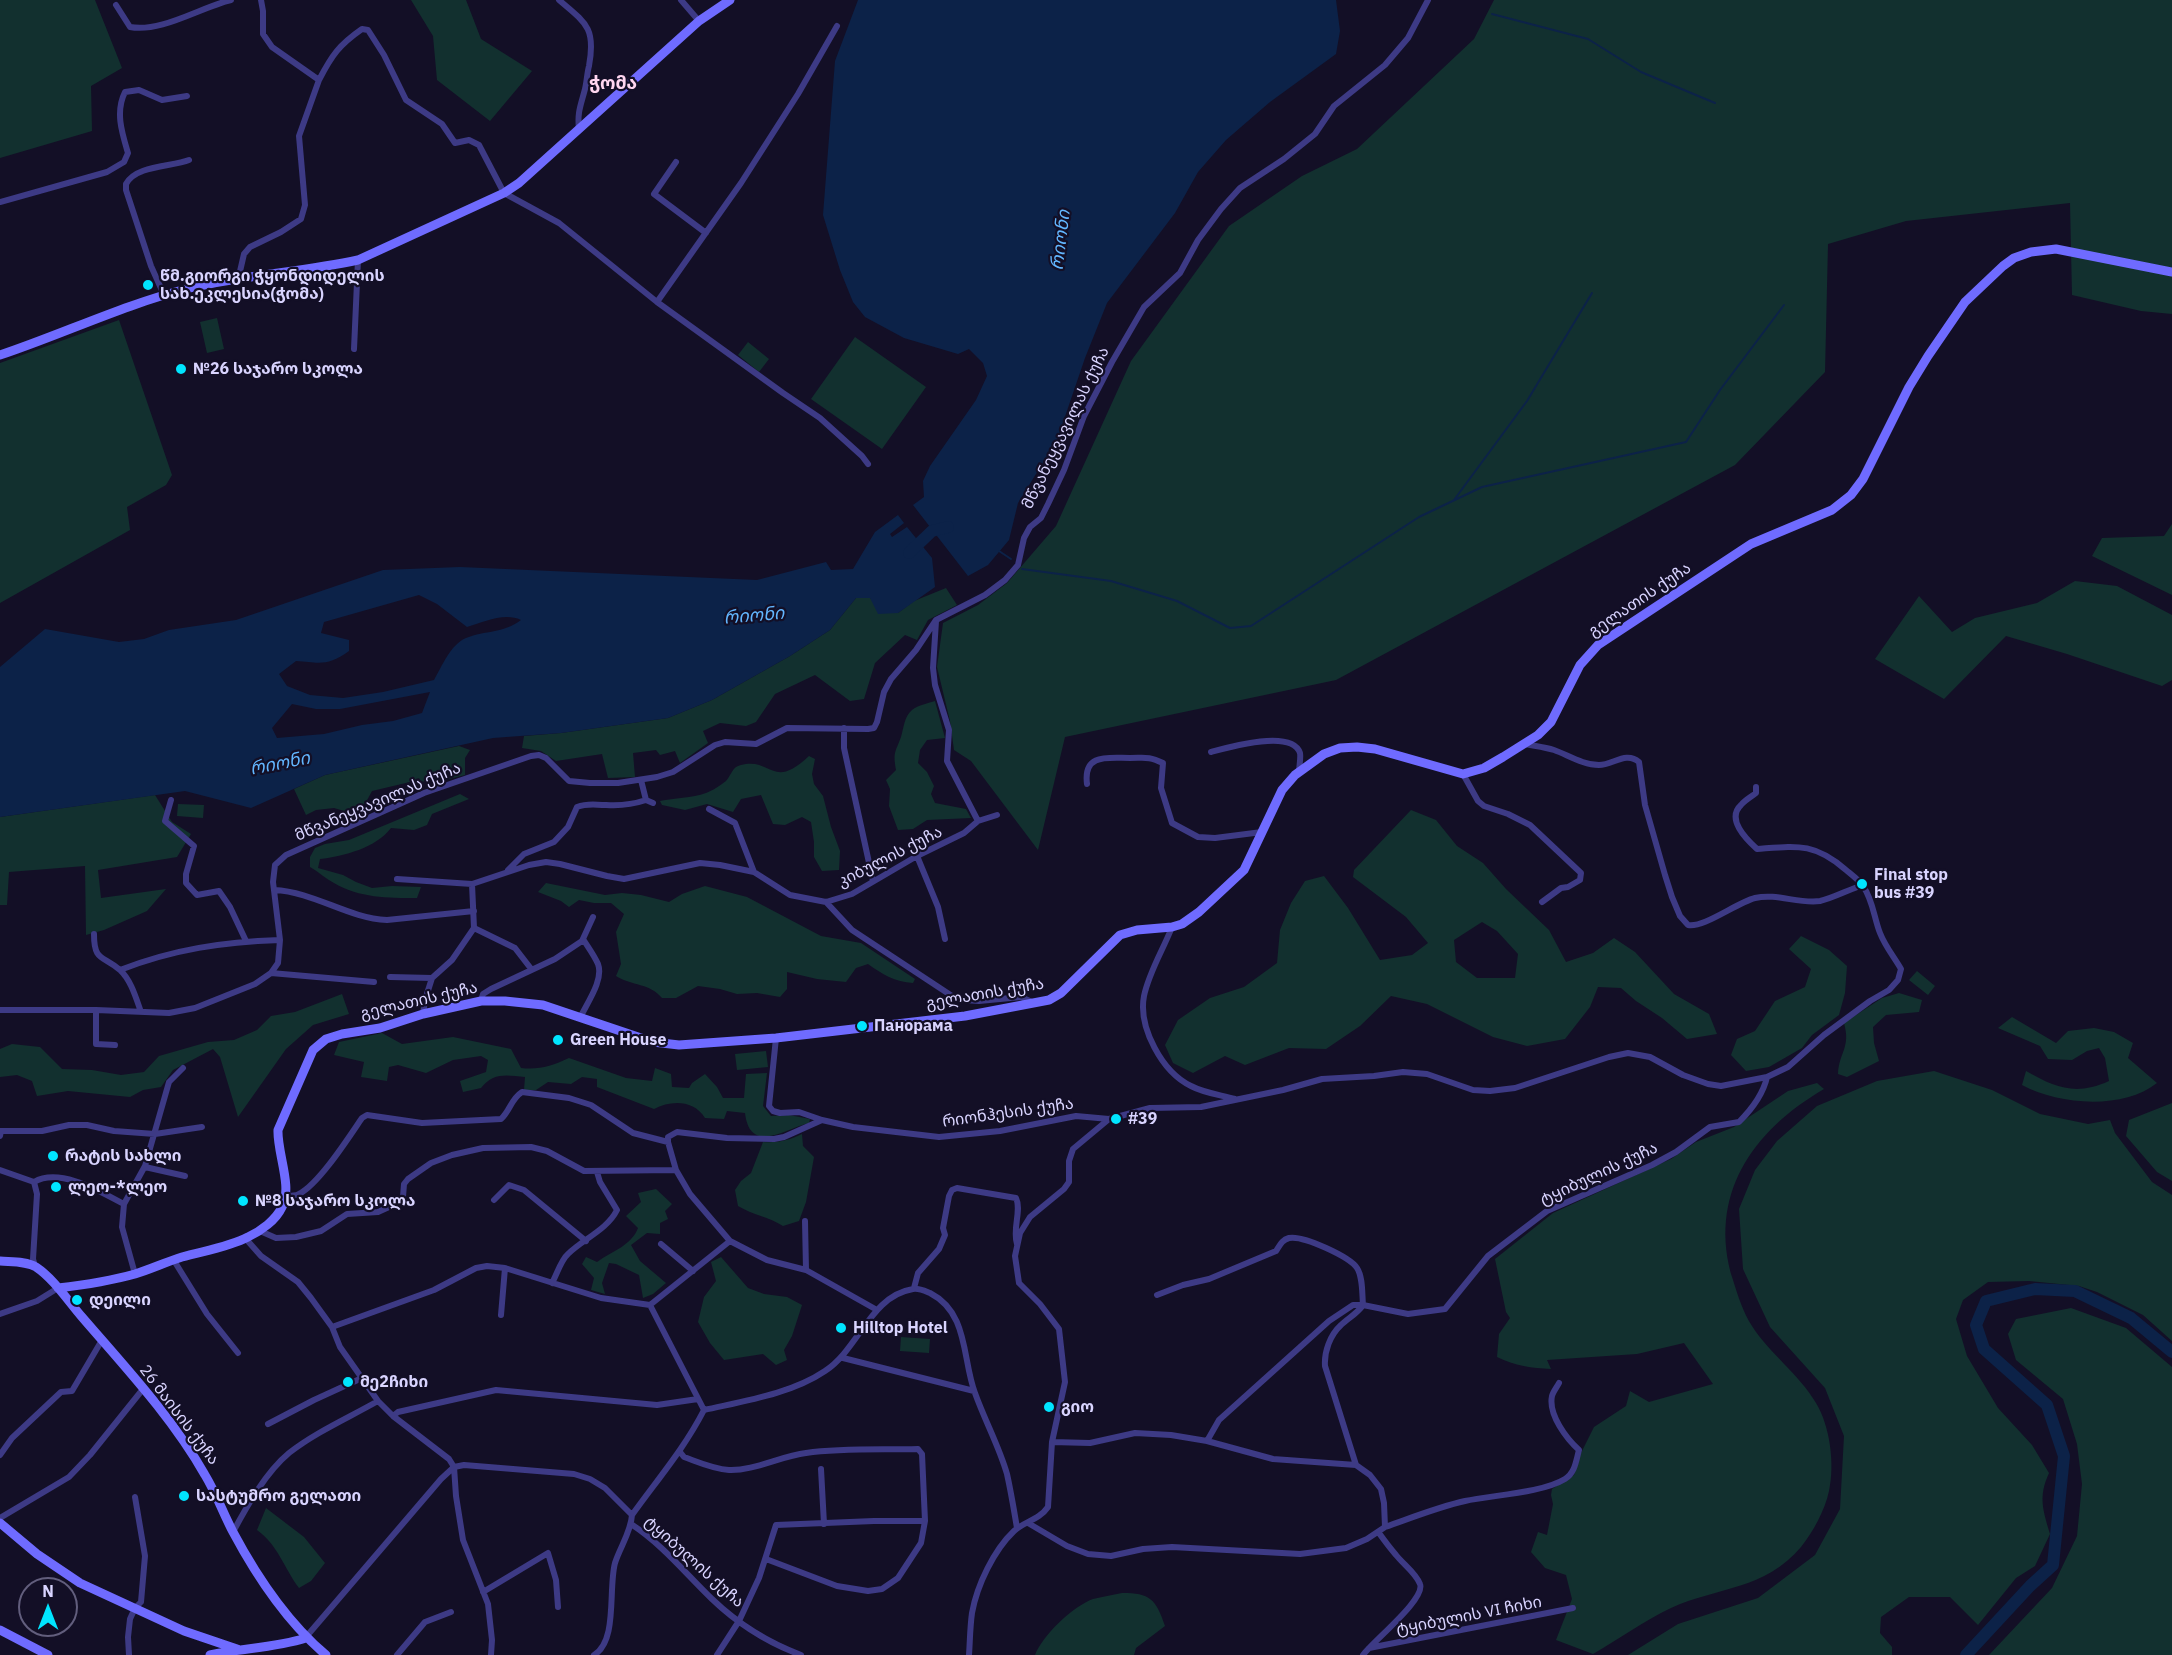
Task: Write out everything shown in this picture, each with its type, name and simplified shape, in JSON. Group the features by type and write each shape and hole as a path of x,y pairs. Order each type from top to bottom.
{"main road":[{"path":"0,355 164,295 192,287 358,260 504,193 519,183 699,21 730,0"},
{"name":"გელათის ქუჩა","path":"285,1196 285,1181 277,1144 278,1130 313,1050 326,1039 342,1034 380,1028 423,1014 481,1001 505,1000 543,1005 653,1042 679,1045 776,1038 965,1016 1049,1000 1061,993 1120,935 1137,930 1172,927 1182,924 1199,912 1244,870 1258,845 1282,790 1299,772 1324,754 1340,748 1357,747 1375,749 1464,774 1484,768 1525,744 1545,729 1551,722 1580,665 1598,645 1751,544 1832,510 1851,495 1863,479 1909,387 1965,302 1986,280 2014,258 2031,252 2056,249 2172,272"},
{"path":"0,1261 35,1266 58,1288 135,1274 173,1260 246,1239 260,1231 283,1206 285,1196"},
{"name":"26 მაისის ქუჩა","path":"58,1288 143,1389 201,1468 233,1532 263,1583 306,1638 326,1655"},
{"path":"0,1521 37,1554 80,1583 184,1631 237,1649"},
{"path":"0,1630 48,1655"},
{"path":"210,1655 237,1649 287,1644 306,1638"}],"street":[{"path":"116,5 130,27 139,28 182,19 212,5 231,0"},
{"path":"261,0 263,34 272,47 320,80"},
{"path":"559,0 580,18 591,34 592,46 586,86 577,115 579,129"},
{"path":"681,0 699,21"},
{"name":"მწვანეყვავილას ქუჩა","path":"274,890 275,865 286,855 424,794 531,756 539,755 546,758 569,781 591,783 641,780 673,772 715,745 724,742 756,744 787,728 874,728 884,692 891,679 916,650 936,620 985,595 1014,572 1018,565 1024,538 1030,527 1041,518 1064,470 1084,416 1144,307 1180,273 1198,240 1240,188 1284,159 1315,134 1334,106 1385,65 1408,38 1428,0"},
{"path":"657,302 741,183 798,94 837,26"},
{"path":"238,280 244,254 250,247 301,219 305,204 299,136 320,80 333,54 362,29 368,30 406,100 442,124 456,143 469,140 480,145 504,193 559,223 657,302 820,418 868,464"},
{"path":"0,202 107,172 124,162 128,153 121,128 120,103 125,92 139,90 162,100 187,96"},
{"path":"164,295 151,266 126,184 134,175 160,166 189,160"},
{"path":"676,162 654,194 706,233"},
{"path":"354,349 358,260"},
{"path":"936,620 934,685 949,730 947,761 978,821"},
{"path":"844,728 844,748 873,881"},
{"path":"1211,752 1245,744 1287,741 1295,746 1300,754 1299,772"},
{"path":"1525,744 1550,749 1588,764 1601,765 1628,757 1639,762 1645,805 1665,875 1680,916 1688,926 1702,923 1729,908 1756,898 1822,900 1863,885"},
{"path":"1087,784 1086,773 1089,766 1098,760 1112,756 1132,758 1147,756 1162,763 1161,788 1172,823 1198,837 1215,838 1262,832"},
{"path":"1464,774 1478,801 1484,806 1530,825 1581,873 1580,880 1561,888 1542,902"},
{"path":"505,873 524,854 554,842 568,827 577,807 587,803 605,806 649,802 641,780"},
{"path":"969,1655 972,1612 997,1549 1017,1528 1042,1515 1047,1507 1052,1442 1065,1382 1059,1329 1040,1304 1019,1283 1015,1267 1020,1233 1030,1217 1064,1189 1069,1182 1069,1161 1073,1149 1109,1119 1150,1108 1201,1107 1322,1079 1403,1072 1426,1074 1473,1090 1490,1091 1515,1088 1609,1057 1628,1053 1650,1057 1683,1075 1721,1086 1767,1077 1788,1067 1824,1035 1889,990 1898,980 1901,969 1881,936 1863,885 1822,853 1788,845 1757,849 1741,834 1736,816 1739,806 1756,793 1756,787"},
{"path":"171,800 165,821 194,846 186,874 186,883 197,895 219,891 230,907 246,941"},
{"path":"709,809 735,823 754,872"},
{"name":"კიბულის ქუჩა","path":"472,884 529,865 546,862 624,879 700,863 754,872 790,895 826,902 852,894 917,856 964,833 978,821 997,815"},
{"path":"917,856 938,907 945,939"},
{"path":"397,879 472,884 474,928 452,960 432,978 424,1000 423,1014"},
{"path":"0,1011 96,1010 169,1013 195,1008 255,984 271,974 278,963 280,939 274,890 313,898 374,919 474,911"},
{"path":"826,902 852,930 952,996 979,1001 1021,997 1035,1003"},
{"path":"481,1001 483,994 491,988 555,959 584,939 593,917"},
{"path":"1172,927 1150,977 1144,998 1144,1018 1154,1044 1167,1066 1190,1086 1238,1100"},
{"path":"474,928 515,948 532,970"},
{"path":"94,934 94,949 101,958 120,970 132,988 141,1012"},
{"path":"120,970 190,948 280,939"},
{"path":"580,1018 596,986 599,970 584,939"},
{"path":"271,974 374,982"},
{"path":"390,977 432,978"},
{"path":"96,1010 96,1044 115,1045"},
{"name":"რიონჰესის ქუჩა","path":"776,1038 769,1106 773,1111 780,1113 799,1112 853,1127 939,1137 1000,1131 1076,1116 1109,1119"},
{"path":"135,1274 122,1227 124,1204 145,1167 169,1082 183,1068"},
{"name":"ტყიბულის ქუჩა","path":"1363,1305 1408,1314 1445,1309 1488,1257 1547,1211 1652,1165 1676,1152 1710,1126 1739,1122 1756,1103 1765,1088 1767,1077"},
{"path":"285,1196 299,1195 316,1179 367,1114 422,1123 501,1119 505,1116 512,1100 522,1092 557,1096 591,1105 633,1133 668,1142"},
{"path":"822,1120 784,1137 774,1139 727,1138 677,1132 668,1137 668,1142 676,1170 690,1194 730,1241 767,1260 806,1270 877,1310"},
{"path":"0,1136 1,1131 42,1131 69,1125 87,1125 114,1131 155,1134 202,1127"},
{"path":"260,1231 276,1238 296,1237 321,1231 347,1214 378,1212 400,1202 403,1197 404,1184 430,1163 483,1148 531,1147 547,1151 584,1171 676,1170"},
{"path":"145,1167 185,1176"},
{"path":"0,1170 34,1182 40,1179 70,1179 96,1189 124,1204"},
{"path":"552,1283 566,1255 613,1217 616,1210 597,1172"},
{"path":"34,1182 38,1194 33,1259 35,1266"},
{"path":"494,1200 509,1185 524,1190 586,1241"},
{"path":"914,1288 918,1274 939,1249 945,1235 943,1228 952,1190 957,1188 1016,1198 1019,1204 1014,1236 1017,1245"},
{"path":"805,1221 806,1270"},
{"path":"1157,1295 1183,1285 1209,1279 1276,1251 1282,1242 1290,1238 1298,1238 1318,1245 1353,1263 1359,1271 1363,1305 1359,1311 1338,1327 1324,1354 1324,1366 1356,1465"},
{"path":"246,1239 261,1256 298,1282 332,1326 340,1347 378,1401 393,1416 449,1459 454,1467 463,1540 488,1604 492,1640 491,1655"},
{"path":"332,1326 434,1290 476,1268 487,1266 505,1268 601,1298 650,1305 730,1241"},
{"path":"661,1244 693,1270"},
{"path":"173,1260 207,1314 238,1353"},
{"path":"501,1314 505,1268"},
{"path":"0,1314 37,1302 58,1288"},
{"path":"594,1655 602,1651 608,1639 614,1566 631,1524 632,1515 665,1468 680,1452 704,1410 771,1394 825,1372 843,1358 884,1303 914,1288 925,1290 941,1298 955,1316 962,1332 974,1391 1007,1475 1017,1528"},
{"path":"650,1305 704,1410"},
{"path":"1207,1441 1219,1420 1329,1321 1353,1305 1363,1305"},
{"path":"0,1455 12,1438 61,1392 72,1391 102,1340"},
{"path":"843,1358 974,1391"},
{"path":"268,1424 362,1378"},
{"path":"1029,1523 1066,1546 1088,1554 1111,1556 1143,1549 1172,1547 1300,1554 1346,1548 1379,1533 1385,1527 1442,1507 1531,1490 1565,1479 1573,1473 1579,1450 1561,1430 1552,1406 1552,1395 1559,1383"},
{"path":"0,1521 69,1477 90,1455 143,1389"},
{"path":"393,1416 398,1412 496,1390 657,1405 698,1399"},
{"path":"233,1532 255,1494 287,1455 330,1427 378,1401"},
{"path":"1052,1442 1090,1443 1135,1433 1171,1435 1207,1441 1273,1459 1356,1465 1370,1475 1381,1489 1385,1527"},
{"path":"680,1452 684,1457 731,1470 748,1468 778,1458 804,1453 918,1449 922,1454 925,1521 921,1543 898,1578 882,1589 868,1591 837,1586 766,1559"},
{"name":"ტყიბულის ქუჩა","path":"454,1467 485,1465 574,1474 591,1479 605,1488 632,1515"},
{"path":"306,1638 441,1479 454,1467"},
{"path":"821,1469 824,1524"},
{"path":"129,1655 130,1619 141,1602 146,1556 135,1497"},
{"path":"717,1655 739,1621 766,1559 776,1525 925,1521"},
{"name":"ტყიბულის ქუჩა","path":"631,1524 674,1558 713,1600 739,1621 778,1646 801,1655"},
{"path":"1363,1655 1405,1612 1422,1588 1419,1581 1394,1554 1379,1533"},
{"path":"483,1592 548,1553 556,1580 558,1607"},
{"name":"ტყიბულის VI ჩიხი","path":"1369,1648 1573,1608"},
{"path":"397,1655 425,1623 451,1612"}],"green space":[{"path":"0,0 95,0 122,68 91,86 92,131 0,158"},
{"path":"411,0 466,0 481,39 532,71 490,121 437,80 433,36"},
{"path":"1494,0 2172,0 2172,314 2141,311 2072,295 2070,203 1906,221 1828,244 1825,372 1735,465 1336,680 1065,737 1038,850 971,761 954,750 950,721 937,667 943,623 978,605 1007,583 1056,526 1131,361 1229,226 1302,176 1357,149 1474,39"},
{"path":"217,318 224,349 207,353 200,322"},
{"path":"119,320 172,475 166,485 127,507 130,530 0,603 0,363"},
{"path":"855,337 926,387 882,449 811,399"},
{"path":"748,342 769,359 759,372 738,355"},
{"path":"2172,524 2172,595 2092,556 2102,538 2164,536"},
{"path":"2075,581 2117,586 2172,615 2172,680 2162,686 2006,636 1944,699 1875,659 1919,596 1952,632 1975,618 2037,603"},
{"path":"946,588 957,605 928,620 917,640 905,635 875,663 864,699 850,701 815,675 775,694 756,722 746,726 720,723 703,731 708,743 680,763 675,751 660,755 656,750 633,753 635,777 608,778 602,754 556,761 541,751 522,748 524,736 668,718 712,700 790,656 830,630 856,598 870,598 898,613 914,601"},
{"path":"935,701 945,738 927,740 920,750 918,763 927,772 934,786 931,794 935,803 966,809 971,818 927,820 913,829 898,830 889,806 890,789 886,780 896,770 895,753 907,716 914,708"},
{"path":"459,746 470,750 465,758 465,775 441,781 410,782 372,791 365,804 344,811 334,808 316,810 306,815 294,789 325,775"},
{"path":"809,756 815,759 812,774 814,784 823,796 840,851 839,870 822,871 814,857 811,822 802,817 785,825 773,824 761,795 741,799 733,812 707,804 685,810 662,805 660,801 708,792 726,781 734,769 741,765 760,765 773,771 787,771"},
{"path":"460,794 469,799 432,814 427,825 414,830 391,828 385,835 368,846 339,856 320,859 318,868 343,875 372,888 421,887 417,898 384,897 354,892 310,867 310,857 315,848 349,840"},
{"path":"155,795 172,822 191,834 177,857 98,870 101,898 166,889 147,911 104,930 86,935 85,866 9,872 7,905 0,905 0,817"},
{"path":"178,804 204,805 203,818 177,816"},
{"path":"1411,810 1436,820 1457,846 1483,863 1506,889 1549,930 1566,962 1593,953 1614,938 1635,952 1674,994 1709,1014 1717,1034 1687,1039 1621,988 1598,987 1590,1007 1565,1039 1527,1046 1493,1037 1427,1004 1391,996 1360,1026 1326,1049 1289,1048 1245,1065 1225,1056 1193,1073 1173,1063 1165,1045 1178,1020 1210,998 1244,987 1277,963 1280,930 1291,903 1305,881 1324,876 1348,908 1380,960 1412,955 1428,943 1406,917 1353,877 1354,870","holes":["1482,922 1497,931 1518,954 1515,978 1477,978 1456,962 1454,940"]},
{"path":"546,883 605,895 622,893 641,895 669,902 682,894 705,886 747,897 821,936 861,943 915,979 913,983 895,979 868,964 856,968 846,982 817,979 787,972 787,989 780,997 757,993 737,994 698,986 676,998 662,998 646,987 616,976 621,964 616,932 624,914 611,903 579,900 569,907 561,901 538,892"},
{"path":"1801,936 1829,950 1847,966 1845,993 1839,1015 1812,1035 1802,1048 1769,1067 1746,1071 1731,1055 1737,1039 1755,1031 1775,1001 1805,987 1811,969 1789,949"},
{"path":"1917,971 1935,986 1928,995 1909,980"},
{"path":"1899,993 1922,1000 1919,1012 1886,1015 1873,1027 1879,1061 1847,1077 1838,1074 1846,1038 1844,1023 1882,998"},
{"path":"342,994 349,1014 313,1025 286,1049 238,1117 220,1057 213,1049 173,1070 161,1087 143,1090 130,1097 68,1091 37,1096 32,1081 17,1075 0,1077 0,1049 12,1044 40,1047 62,1069 92,1070 121,1075 144,1072 159,1056 208,1042 234,1040 257,1030 271,1016 295,1012"},
{"path":"2012,1017 2056,1043 2068,1031 2094,1028 2114,1032 2133,1043 2128,1058 2157,1083 2127,1098 2109,1101 2072,1100 2037,1092 2022,1085 2026,1071 2057,1086 2086,1088 2109,1081 2105,1058 2099,1048 2087,1051 2072,1060 2048,1059 2040,1046 1998,1028"},
{"path":"382,1033 402,1044 453,1037 511,1049 521,1068 545,1067 569,1058 626,1078 652,1081 655,1068 671,1074 672,1087 689,1088 705,1074 723,1098 744,1098 746,1074 767,1073 763,1106 771,1116 789,1115 810,1119 809,1123 771,1136 762,1136 754,1133 748,1126 745,1113 727,1111 724,1119 705,1118 695,1108 682,1103 668,1104 654,1109 597,1087 597,1079 582,1077 571,1084 548,1082 536,1090 524,1090 525,1077 501,1076 490,1079 481,1088 463,1092 460,1081 486,1072 488,1060 481,1056 453,1060 426,1073 398,1065 389,1067 387,1081 361,1077 364,1062 334,1055 339,1042"},
{"path":"766,1051 768,1067 737,1070 735,1054"},
{"path":"1934,1071 1992,1090 2040,1114 2088,1124 2110,1120 2115,1133 2152,1182 2172,1195 2172,1341 2143,1315 2097,1292 2079,1286 2029,1281 1988,1282 1963,1300 1956,1319 1967,1356 1998,1408 2032,1445 2049,1473 2044,1489 2043,1504 2050,1534 2035,1566 2016,1578 1978,1625 1950,1597 1909,1597 1881,1617 1880,1633 1892,1647 1892,1655 1628,1655 1678,1624 1758,1598 1815,1555 1840,1509 1844,1436 1825,1388 1770,1327 1743,1269 1739,1209 1755,1170 1777,1141 1817,1106 1877,1081"},
{"path":"1817,1083 1824,1089 1798,1106 1776,1125 1757,1146 1742,1169 1731,1194 1726,1221 1726,1249 1739,1298 1752,1326 1809,1393 1825,1423 1830,1446 1831,1480 1822,1513 1801,1547 1772,1572 1756,1580 1671,1608 1593,1654 1556,1640 1572,1599 1566,1575 1545,1568 1531,1552 1538,1532 1547,1535 1553,1504 1552,1489 1574,1475 1580,1455 1594,1427 1626,1406 1630,1391 1649,1402 1713,1384 1684,1343 1637,1354 1547,1360 1551,1369 1510,1363 1497,1357 1499,1334 1510,1318 1506,1312 1495,1259 1553,1213 1671,1159 1696,1142 1734,1127 1788,1091"},
{"path":"2172,1103 2172,1181 2157,1172 2126,1136 2129,1120"},
{"path":"802,1134 803,1146 814,1157 806,1202 799,1221 783,1226 738,1206 735,1190 751,1173 763,1142 784,1141"},
{"path":"656,1189 672,1204 665,1211 668,1219 660,1223 660,1234 647,1233 631,1245 640,1261 666,1283 653,1294 643,1298 639,1275 609,1263 602,1283 605,1294 591,1290 594,1278 582,1264 586,1257 597,1262 631,1239 638,1228 626,1216 641,1202 638,1193"},
{"path":"721,1257 748,1288 764,1294 787,1297 802,1305 792,1336 784,1350 787,1360 776,1365 763,1354 724,1360 710,1343 698,1322 704,1297 716,1281 711,1262"},
{"path":"2071,1308 2126,1328 2172,1367 2172,1655 1989,1655 2052,1588 2077,1536 2082,1484 2077,1444 2063,1399 2016,1360 2008,1334 2016,1319"},
{"path":"901,1337 930,1339 929,1353 900,1351"},
{"path":"266,1508 304,1537 325,1563 311,1581 299,1588 276,1550 257,1530"},
{"path":"1122,1593 1139,1594 1151,1599 1165,1626 1136,1648 1134,1655 1035,1655 1044,1639 1076,1608 1093,1599"}],"water":[{"path":"858,0 1336,0 1340,31 1336,54 1270,102 1226,140 1198,172 1175,213 1107,303 1085,358 1057,440 1018,503 1009,540 988,565 968,576 913,505 924,497 923,481 930,466 976,400 987,376 983,363 969,349 958,354 904,338 865,317 853,302 840,270 823,215 835,61"},
{"path":"898,515 904,523 890,534 892,537 907,527 932,558 935,587 898,613 878,614 870,598 856,598 830,630 790,656 712,700 668,718 561,733 493,738 325,775 251,808 185,791 0,817 0,667 45,629 119,642 144,639 169,630 236,620 383,570 460,567 757,580 826,562 831,570 853,569 875,532","holes":["419,595 437,604 467,627 501,617 521,620 507,628 461,641 447,656 434,680 383,692 343,698 310,695 287,686 279,674 296,661 330,661 349,651 349,640 321,633 324,622","430,692 422,713 393,721 362,725 324,734 277,738 272,728 292,704 316,709 340,709"]}],"waterway":[{"path":"1492,14 1588,39 1641,72 1715,103"},
{"path":"1454,500 1527,401 1592,293"},
{"path":"1022,569 1111,581 1177,601 1230,628 1251,626 1419,517 1482,487 1686,442 1720,390 1784,305"},
{"name":"რიონი","path":"909,553 932,531 948,527"},
{"path":"999,551 1011,559"},
{"path":"1966,1655 2030,1586 2053,1565 2064,1456 2047,1405 1984,1349 1976,1325 1986,1301 2035,1289 2075,1291 2131,1318 2172,1352"}],"place":[{"name":"წმ.გიორგი ჭყონდიდელის სახ.ეკლესია(ჭომა)","path":"148,285"},
{"name":"№26 საჯარო სკოლა","path":"181,369"},
{"name":"Final stop bus #39","path":"1862,884"},
{"name":"Панорама","path":"862,1026"},
{"name":"Green House","path":"558,1040"},
{"name":"#39","path":"1116,1119"},
{"name":"რატის სახლი","path":"53,1156"},
{"name":"ლეო-*ლეო","path":"56,1187"},
{"name":"№8 საჯარო სკოლა","path":"243,1201"},
{"name":"დეილი","path":"77,1300"},
{"name":"Hilltop Hotel","path":"841,1328"},
{"name":"მე2ჩიხი","path":"348,1382"},
{"name":"გიო","path":"1049,1407"},
{"name":"სასტუმრო გელათი","path":"184,1496"}],"district":[{"name":"ჭომა","path":"613,84"}]}
